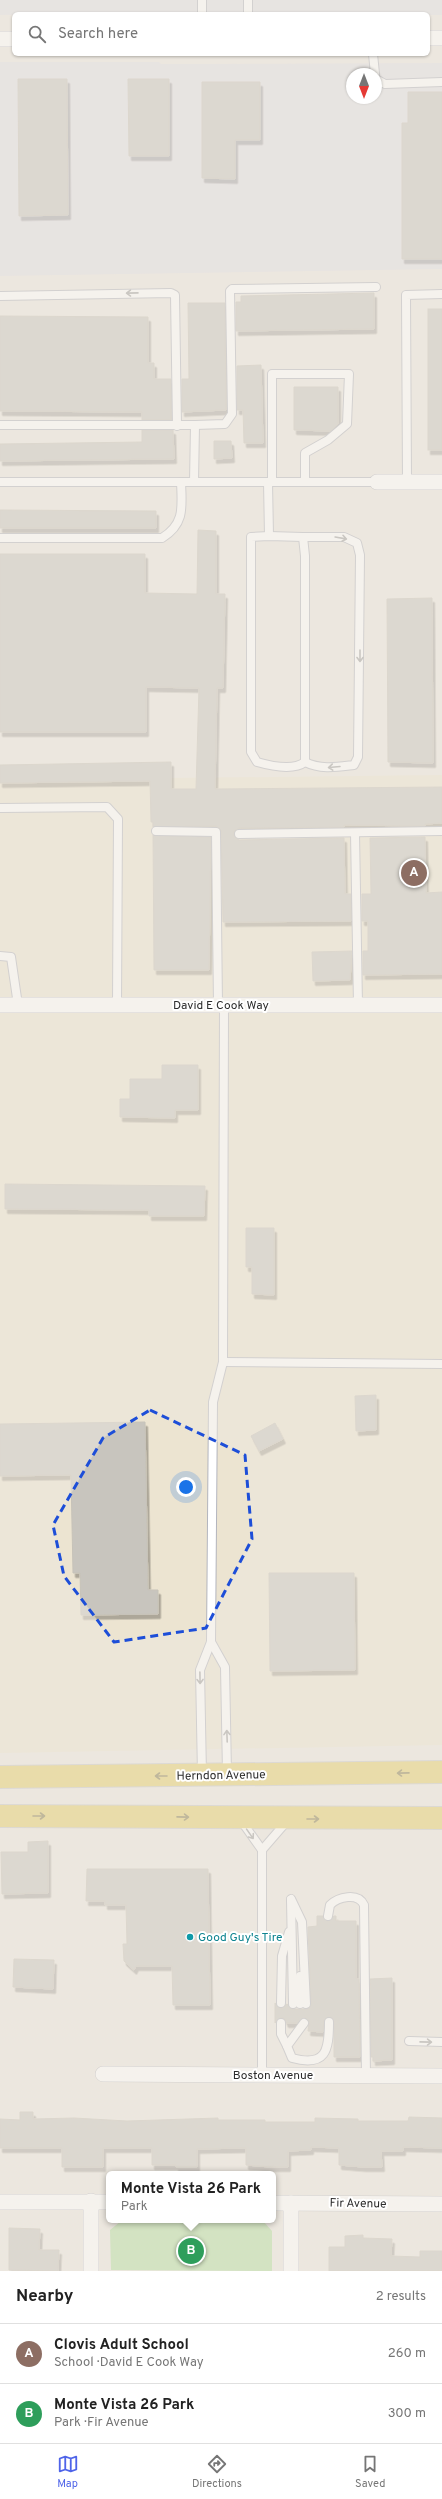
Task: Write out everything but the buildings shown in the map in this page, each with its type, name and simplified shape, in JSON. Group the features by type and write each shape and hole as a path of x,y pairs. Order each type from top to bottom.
{"main road":[{"name":"Herndon Avenue","path":"0,1777 202,1776 442,1772"},
{"path":"0,1785 42,1777"},
{"path":"0,1816 289,1819 442,1818"}],"street":[{"path":"430,38 442,38"},
{"path":"0,39 12,39"},
{"path":"377,482 442,482"},
{"name":"David E Cook Way","path":"0,1005 442,1006"},
{"name":"Boston Avenue","path":"103,2074 442,2076"},
{"path":"91,2201 91,2271"},
{"path":"0,2202 106,2202"},
{"name":"Fir Avenue","path":"276,2203 442,2204"},
{"path":"291,2203 291,2271"}],"lane":[{"path":"202,0 202,12"},
{"path":"248,0 248,12"},
{"path":"373,56 374,68"},
{"path":"382,82 385,84 442,82"},
{"path":"0,425 177,426 225,424 232,414 230,299 232,289 376,287"},
{"path":"0,296 171,293 175,295 177,300 177,426"},
{"path":"407,482 406,294 442,294"},
{"path":"269,536 272,374 349,374 347,424 328,440 305,453 305,482"},
{"path":"194,482 195,425"},
{"path":"0,482 377,482"},
{"path":"0,538 162,538 173,532 179,521 182,509 181,482"},
{"path":"251,537 344,538 357,543 360,556 358,757 354,765 328,768 312,766 305,762 299,766 269,766 257,762 251,752 251,537"},
{"path":"303,537 305,556 305,762"},
{"path":"0,808 107,807 118,819 117,1005"},
{"path":"156,831 216,832 221,1005 223,1362 213,1402 212,1642 200,1670 202,1776"},
{"path":"239,834 442,832"},
{"path":"355,833 358,1005"},
{"path":"0,956 11,957 18,1005"},
{"path":"223,1362 442,1364"},
{"path":"212,1642 226,1668 228,1775"},
{"path":"239,1818 262,1850 262,2075"},
{"path":"262,1850 289,1819"},
{"path":"328,1916 330,1905 337,1899 356,1898 362,1901 364,1905 366,2076"},
{"path":"281,2003 282,1956 292,1921 291,1900 302,1922 300,2004 292,1921"},
{"path":"281,2023 281,2034 289,2042 292,2058 309,2061 324,2055 329,2047 329,2022"},
{"path":"289,2042 299,2024"},
{"path":"409,2041 442,2042"}],"highlighted area":[{"path":"150,1410 245,1455 252,1539 206,1628 114,1642 64,1576 53,1525 103,1438"}],"shaded area":[{"path":"0,0 442,0 442,15 430,15 430,12 12,12 12,15 0,15"},
{"path":"0,62 159,62 161,64 442,63 442,269 0,276"},
{"path":"442,775 442,1745 0,1753 0,780"}],"green space":[{"path":"119,2223 265,2223 272,2231 272,2271 111,2270 110,2230"}],"place":[{"name":"Clovis Adult School","path":"414,873"},
{"name":"Good Guy's Tire","path":"190,1937"},
{"name":"Monte Vista 26 Park","path":"191,2251"}]}
